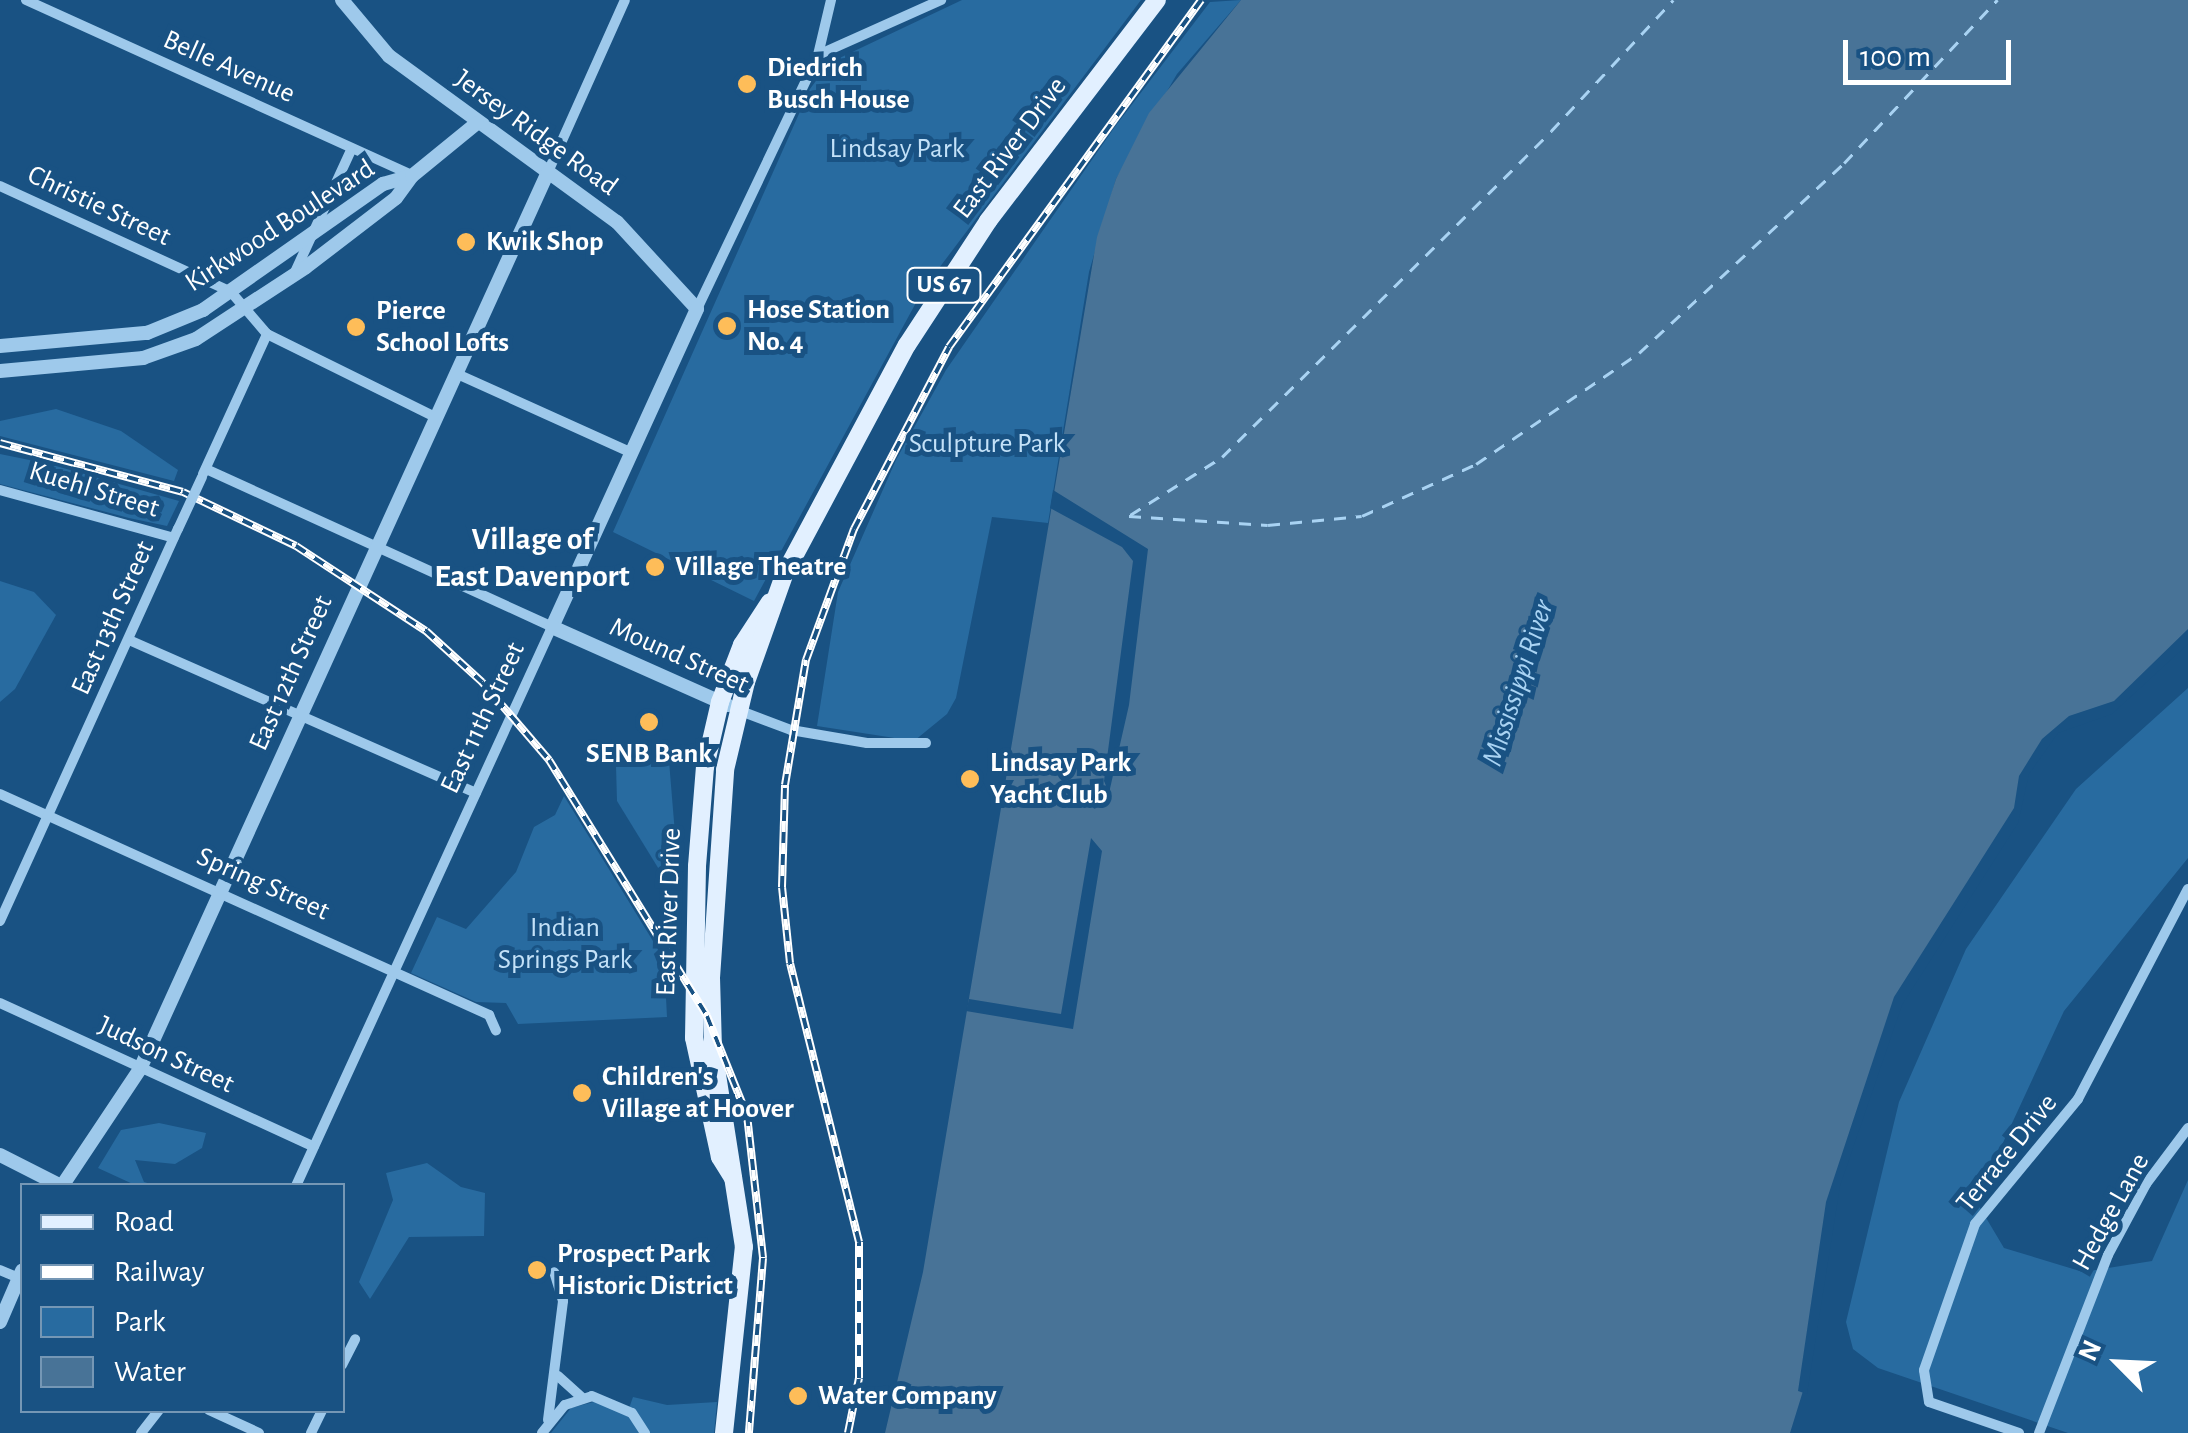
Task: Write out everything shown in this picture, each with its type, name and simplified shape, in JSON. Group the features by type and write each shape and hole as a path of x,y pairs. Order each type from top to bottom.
{"main road":[{"name":"East River Drive","path":"732,1178 720,1157 697,1064 692,973 700,806 720,702 742,645 774,598 942,288 1157,0"},
{"name":"East River Drive","path":"724,1433 744,1247 710,1008 721,802 738,710 774,598"}],"street":[{"name":"Belle Avenue","path":"26,0 412,176"},
{"name":"Jersey Ridge Road","path":"342,0 389,56 617,222 697,310"},
{"path":"548,172 625,0"},
{"name":"East 11th Street","path":"297,1183 697,310 818,55 831,0"},
{"path":"818,55 941,0"},
{"name":"Kirkwood Boulevard","path":"0,371 153,355 196,340 293,278 396,198 412,176 477,122"},
{"path":"293,278 352,148"},
{"name":"East 12th Street","path":"64,1183 140,1068 548,172"},
{"name":"Kirkwood Boulevard","path":"0,346 147,334 231,292 383,184 412,176"},
{"name":"Christie Street","path":"0,186 231,292 267,334 435,416"},
{"name":"East 13th Street","path":"0,921 267,334"},
{"path":"455,373 632,453"},
{"name":"Mound Street","path":"204,473 791,730 867,744 926,743"},
{"name":"Kuehl Street","path":"0,490 176,534"},
{"path":"129,640 476,793"},
{"name":"Spring Street","path":"0,794 221,889 395,970 489,1015 496,1031"},
{"name":"Terrace Drive","path":"2018,1433 1929,1402 1924,1370 1975,1224 2078,1099 2188,890"},
{"name":"Judson Street","path":"0,1002 314,1147"},
{"name":"Hedge Lane","path":"2038,1433 2108,1254 2146,1184 2188,1128"},
{"path":"0,1155 56,1183"},
{"path":"542,1433 558,1376 563,1294 554,1272"},
{"path":"0,1322 20,1276"},
{"path":"345,1358 354,1339"},
{"path":"558,1376 581,1397 617,1403 645,1433"},
{"path":"548,1420 581,1397"},
{"path":"140,1433 156,1413"},
{"path":"216,1413 259,1433"}],"green space":[{"name":"Lindsay Park","path":"962,0 1141,0 924,288 754,601 613,532 810,89 829,63"},
{"name":"Sculpture Park","path":"1241,0 1177,74 1116,179 1089,272 1048,523 992,517 956,698 947,714 914,741 817,726 838,592 896,460 946,370 1114,128 1210,2"},
{"path":"56,409 121,431 178,470 174,481 0,436 0,421"},
{"path":"0,454 179,501 167,526 129,518 0,484"},
{"path":"0,581 34,592 56,615 15,689 0,702"},
{"path":"2188,688 2188,858 2064,1011 1976,1201 2004,1248 2083,1272 2152,1261 2188,1180 2188,1433 2068,1433 1878,1368 1853,1349 1846,1322 1899,1102 1966,949 2076,789"},
{"path":"669,761 678,870 660,871 617,801 616,766"},
{"name":"Indian Springs Park","path":"564,796 664,959 667,1017 518,1024 506,1003 476,1002 411,973 437,917 466,929 516,872 534,827 555,815"},
{"path":"159,1123 206,1133 202,1148 175,1164 135,1160 147,1183 131,1183 98,1168 121,1130"},
{"path":"427,1163 461,1187 485,1193 484,1236 409,1237 370,1299 359,1282 393,1200 386,1173"},
{"path":"633,1397 667,1405 717,1402 714,1433 551,1433 571,1408 597,1401 627,1414"}],"water":[{"name":"Mississippi River","path":"1241,0 2188,0 2188,637 2106,712 2059,726 2023,775 2016,816 1897,1002 1835,1185 1803,1391 1790,1433 885,1433 923,1272 1097,237 1116,179 1149,113"}],"pier":[{"path":"1053,490 1148,549 1129,705 1109,793 1104,781 1133,561 1122,547 1050,508"},
{"path":"2188,629 2188,644 2112,714 2058,733 2029,774 2018,823 1902,1005 1840,1186 1807,1394 1798,1391 1826,1202 1894,997 2014,808 2019,776 2042,739 2069,716 2114,701"},
{"path":"1091,838 1102,851 1073,1029 966,1011 969,999 1061,1014"}],"ferry route":[{"path":"1130,515 1222,457 1551,131 1673,0"},
{"path":"1129,516 1268,525 1362,516 1476,464 1639,353 1844,163 1997,0"}],"railway":[{"path":"848,1433 859,1378 859,1242 790,963 782,887 785,785 806,660 854,529 949,347 1201,0"},
{"path":"0,443 183,492 296,546 426,631 482,682 549,760 707,1016 747,1115 763,1258 749,1433"}],"place":[{"name":"Diedrich Busch House","path":"747,84"},
{"name":"Kwik Shop","path":"466,242"},
{"name":"Hose Station No. 4","path":"727,326"},
{"name":"Pierce School Lofts","path":"356,327"},
{"name":"Village Theatre","path":"655,567"},
{"name":"SENB Bank","path":"649,722"},
{"name":"Lindsay Park Yacht Club","path":"970,779"},
{"name":"Children's Village at Hoover","path":"582,1093"},
{"name":"Prospect Park Historic District","path":"537,1270"},
{"name":"Water Company","path":"798,1396"}],"district":[{"name":"Village of East Davenport","path":"532,558"}]}
